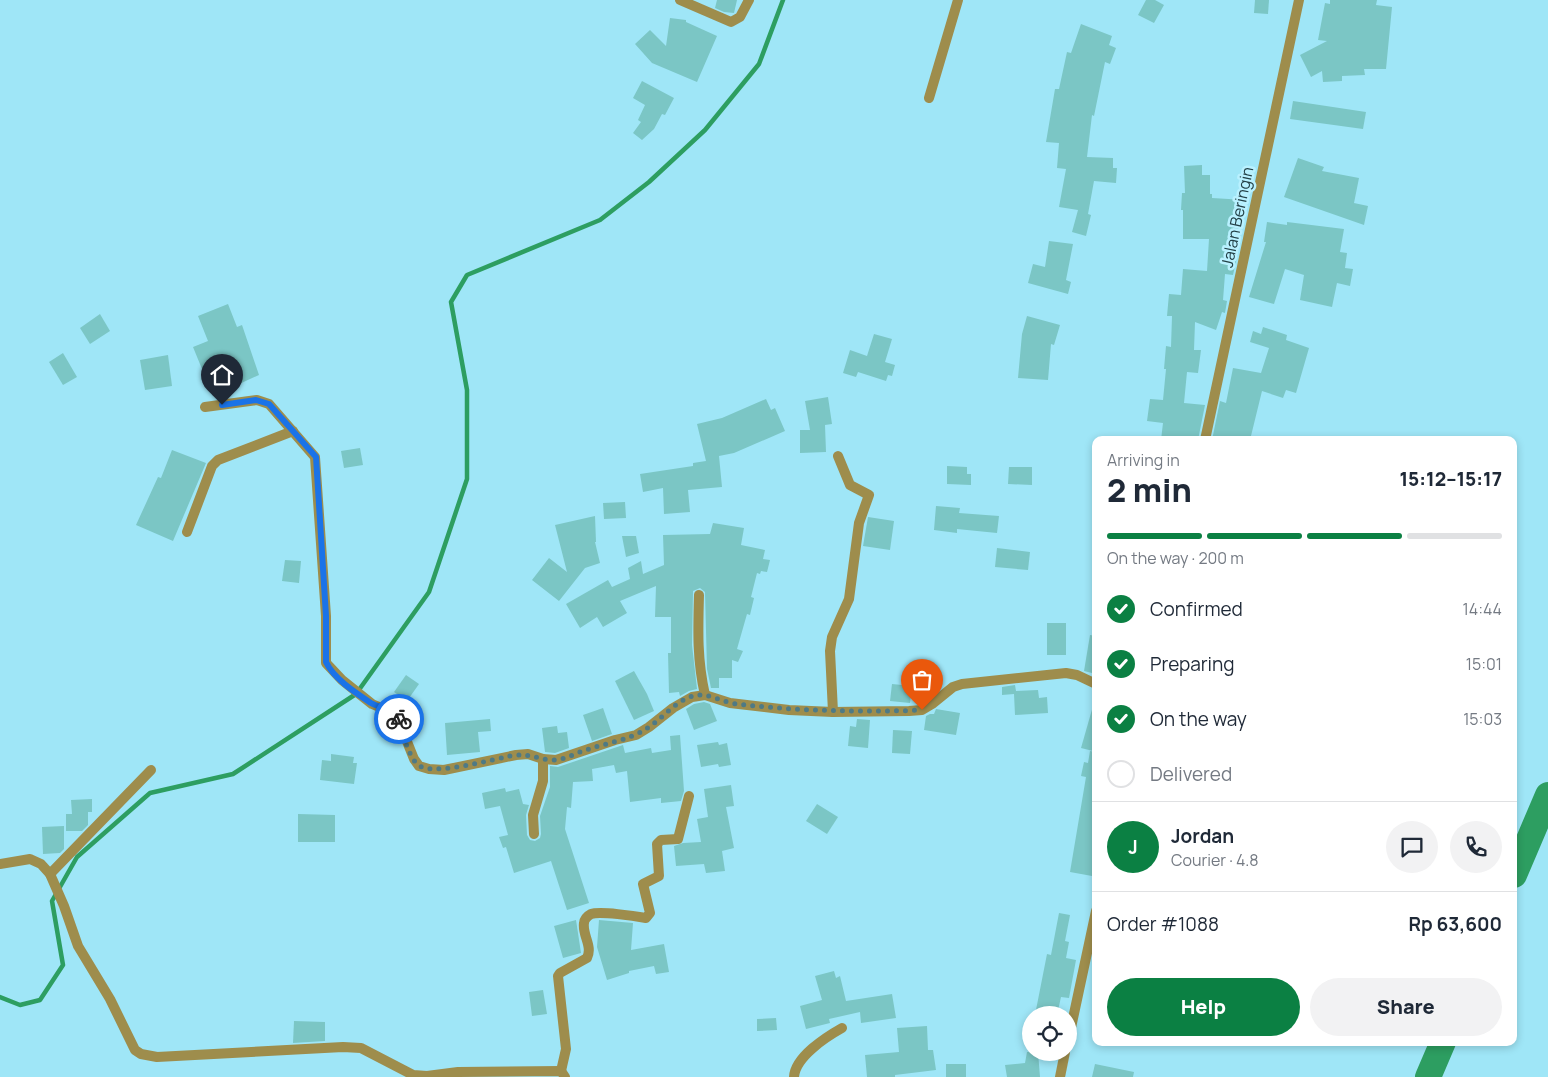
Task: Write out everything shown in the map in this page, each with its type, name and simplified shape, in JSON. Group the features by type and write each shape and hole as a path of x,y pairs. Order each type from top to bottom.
{"street":[{"path":"680,0 731,22 740,17 749,0"},
{"path":"929,98 958,0"},
{"name":"Jalan Beringin","path":"1206,436 1300,0"},
{"path":"205,407 256,400 264,401 269,404 312,451 317,463 326,616 325,657 328,667 372,704 396,714 414,759 419,766 444,770 528,754 543,759 556,760 565,758 599,745 636,735 683,701 705,695 730,703 789,710 832,712 922,710 953,687 962,684 1066,673 1077,675 1092,682"},
{"path":"187,532 212,466 218,460 293,431"},
{"path":"832,712 830,651 832,637 850,599 859,523 869,495 850,486 838,456"},
{"path":"699,595 697,645 705,695"},
{"path":"534,834 533,815 543,781 543,759"},
{"path":"52,877 151,770"},
{"path":"0,864 30,859 41,864 52,877 78,946 110,999 135,1050 141,1054 157,1057 343,1047 361,1048 413,1074 427,1076 458,1072 563,1074 566,1049 558,976 587,958 589,949 583,924 590,914 646,918 649,916 650,913 643,884 659,876 657,844 661,840 678,839 689,796"},
{"path":"1076,1006 1092,930"},
{"path":"794,1077 794,1071 810,1051 832,1033 842,1028"},
{"path":"1060,1077 1063,1061"}],"building":[{"path":"717,0 737,0 734,13 724,12 715,8"},
{"path":"1146,0 1155,0 1164,5 1154,23 1138,15"},
{"path":"1255,0 1269,0 1268,14 1254,13"},
{"path":"1330,0 1377,0 1376,5 1392,7 1386,69 1364,69 1365,75 1342,76 1342,81 1323,82 1322,71 1311,77 1300,55 1327,41 1318,40 1325,3 1330,4"},
{"path":"670,18 686,20 686,22 717,36 697,82 652,63 635,44 650,30 666,46"},
{"path":"1081,24 1112,36 1109,45 1116,48 1110,64 1105,62 1094,116 1092,115 1087,157 1113,158 1113,168 1117,168 1116,183 1094,181 1088,214 1091,215 1086,236 1072,232 1078,210 1059,207 1066,169 1057,168 1059,143 1046,142 1055,89 1059,89 1067,52 1071,53"},
{"path":"642,81 674,98 665,115 662,114 654,129 642,140 633,133 641,122 638,120 645,105 633,98"},
{"path":"1293,101 1366,112 1363,129 1290,119"},
{"path":"1298,158 1324,167 1322,171 1359,178 1354,203 1368,206 1364,225 1284,197"},
{"path":"1202,165 1202,175 1210,175 1210,194 1212,194 1212,198 1245,200 1244,216 1239,216 1237,257 1233,275 1225,274 1223,300 1227,301 1225,313 1222,312 1216,330 1195,322 1194,350 1201,350 1198,373 1187,372 1184,403 1205,405 1199,436 1161,436 1163,423 1147,421 1150,399 1163,400 1166,346 1171,347 1172,316 1167,316 1169,294 1181,295 1183,269 1207,271 1209,239 1183,239 1183,210 1181,210 1182,193 1185,193 1184,166"},
{"path":"1267,222 1287,225 1287,222 1344,229 1340,252 1347,253 1345,268 1353,269 1350,286 1337,283 1332,307 1300,300 1304,275 1285,269 1274,304 1249,297 1266,242 1264,242"},
{"path":"1049,241 1073,244 1066,280 1071,282 1068,294 1028,283 1033,264 1045,267"},
{"path":"228,304 237,327 242,325 259,375 213,396 193,347 208,341 198,316"},
{"path":"100,314 110,331 90,344 80,328"},
{"path":"1027,316 1060,325 1054,345 1051,344 1048,380 1018,378 1022,334"},
{"path":"1263,327 1287,335 1286,340 1309,348 1296,393 1286,390 1283,398 1262,391 1251,436 1213,436 1220,401 1226,403 1233,368 1261,373 1269,348 1250,342 1253,331 1261,334"},
{"path":"874,334 892,339 885,362 895,365 892,376 888,375 886,381 858,372 856,377 843,373 850,350 867,356"},
{"path":"63,353 77,377 63,385 49,362"},
{"path":"168,355 172,386 145,390 140,360"},
{"path":"828,397 832,424 825,425 826,452 800,453 800,430 810,430 805,401"},
{"path":"766,399 771,410 775,408 785,431 734,453 719,456 722,487 688,490 690,512 664,514 663,488 643,492 640,474 693,466 693,463 706,461 697,424 722,418"},
{"path":"360,448 363,465 344,468 341,451"},
{"path":"172,450 206,463 173,541 136,525 158,477 161,478"},
{"path":"947,466 967,467 967,474 971,474 971,485 947,484"},
{"path":"1009,467 1032,467 1032,485 1008,484"},
{"path":"625,502 626,518 604,519 603,503"},
{"path":"936,506 960,508 959,513 999,516 997,533 957,529 957,533 934,530"},
{"path":"595,516 595,542 600,563 585,568 559,601 532,580 549,558 567,572 555,525"},
{"path":"868,517 894,521 890,550 863,546"},
{"path":"713,523 744,528 741,545 765,550 763,559 770,560 767,572 761,571 760,574 757,573 751,597 754,598 750,615 747,614 737,649 743,651 738,662 732,660 732,678 719,678 719,688 711,688 707,669 705,592 700,588 693,591 692,645 697,689 680,696 679,692 669,693 668,653 671,653 671,617 655,617 656,586 620,601 627,613 603,627 597,617 580,628 566,604 608,580 612,587 630,579 628,568 641,561 643,574 664,565 663,535 710,534"},
{"path":"622,536 636,536 639,553 626,557"},
{"path":"997,548 1030,552 1028,570 995,567"},
{"path":"285,560 301,561 299,583 282,581"},
{"path":"1047,623 1066,623 1066,655 1047,655"},
{"path":"1090,635 1092,635 1092,673 1084,671"},
{"path":"634,671 654,711 634,720 615,681"},
{"path":"406,675 419,684 407,701 394,692"},
{"path":"892,684 912,686 910,703 890,701"},
{"path":"1015,685 1016,691 1038,690 1039,698 1047,697 1048,713 1015,715 1014,694 1002,695 1002,687"},
{"path":"704,702 710,704 717,721 694,730 686,709 694,704"},
{"path":"603,708 612,734 592,741 583,715"},
{"path":"936,709 960,713 956,735 924,730 926,716 934,714"},
{"path":"1092,710 1092,751 1081,748"},
{"path":"490,719 491,731 478,732 480,752 447,755 445,723"},
{"path":"857,719 870,720 868,748 848,746 850,726 856,727"},
{"path":"557,726 558,733 567,732 569,748 555,753 545,752 542,728"},
{"path":"893,730 912,731 910,754 892,753"},
{"path":"680,735 684,791 681,801 661,803 661,798 630,802 627,771 616,773 614,765 592,769 593,781 573,782 571,808 567,807 565,829 589,903 567,910 551,861 514,873 506,847 503,848 499,837 508,835 500,806 485,809 482,793 505,788 506,792 519,789 523,804 529,805 526,815 527,835 530,840 535,841 540,838 541,834 540,816 550,787 550,766 558,767 623,745 625,753 651,748 652,753 671,750 670,736"},
{"path":"718,742 719,745 727,743 731,765 719,767 718,764 701,767 697,745"},
{"path":"1090,751 1092,751 1092,876 1070,872 1086,777 1081,776 1084,762 1088,763"},
{"path":"331,754 354,757 353,763 357,763 354,784 320,780 322,760 331,761"},
{"path":"731,785 734,806 726,807 734,848 722,851 725,871 706,873 704,864 676,866 674,846 683,843 701,842 697,819 708,817 704,789"},
{"path":"92,799 92,812 88,812 88,825 82,831 66,831 66,814 72,814 71,800"},
{"path":"817,804 838,817 827,834 806,821"},
{"path":"298,814 335,815 335,842 298,842"},
{"path":"64,826 64,849 60,853 43,854 42,827"},
{"path":"1059,913 1070,915 1065,941 1069,942 1066,958 1076,960 1069,998 1061,997 1059,1006 1037,1006 1047,954 1051,955"},
{"path":"576,920 581,953 563,958 554,926"},
{"path":"599,920 633,923 631,950 664,944 669,972 656,974 654,966 629,971 629,973 607,980 597,947"},
{"path":"834,971 836,978 840,976 846,1001 892,994 896,1018 861,1023 860,1012 829,1019 830,1023 806,1029 800,1006 822,1000 815,976"},
{"path":"543,990 547,1014 532,1016 529,992"},
{"path":"776,1018 777,1030 757,1031 757,1019"},
{"path":"294,1021 325,1022 325,1041 293,1043"},
{"path":"927,1026 928,1050 933,1050 936,1070 895,1075 895,1077 867,1077 865,1055 899,1052 897,1028"},
{"path":"1025,1061 1039,1061 1040,1077 1007,1077 1005,1065 1025,1063"},
{"path":"946,1064 966,1064 966,1077 946,1077"},
{"path":"1095,1064 1134,1072 1133,1077 1092,1077"}],"waterway":[{"path":"0,997 20,1005 40,1000 63,965 52,901 77,857 150,793 233,774 356,694 429,592 467,479 467,390 451,302 467,275 600,220 649,182 705,130 759,64 783,0"},
{"path":"1517,868 1548,795"},
{"path":"1428,1077 1441,1046"}],"way so far":[{"path":"399,719 410,751 419,766 444,770 516,755 528,754 543,759 556,760 565,758 599,745 636,735 683,701 705,695 730,703 789,710 832,712 922,710"}],"route":[{"path":"222,405 256,400 264,401 269,404 316,457 327,628 326,662 328,667 342,680 372,704 396,714 399,719"}]}
